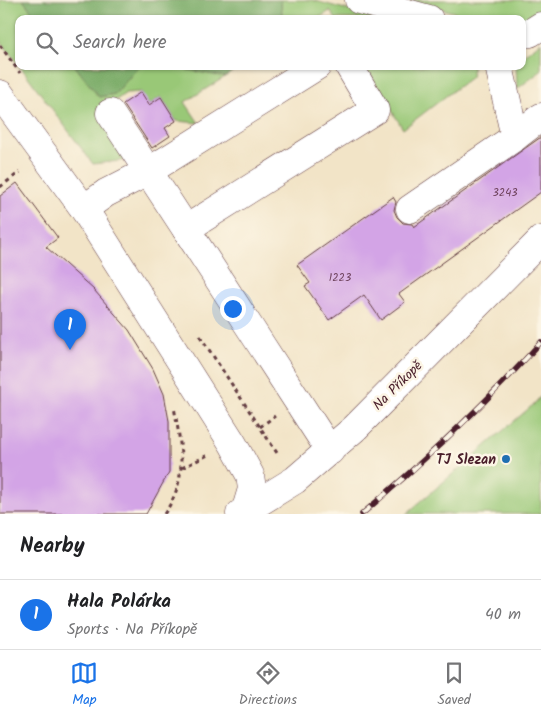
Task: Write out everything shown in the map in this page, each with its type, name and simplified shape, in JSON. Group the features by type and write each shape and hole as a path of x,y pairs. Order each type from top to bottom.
{"street":[{"path":"359,0 414,15"},
{"path":"526,34 541,26"},
{"path":"84,209 106,192 149,171 311,70"},
{"path":"186,229 375,110 351,70"},
{"path":"500,70 514,137"},
{"path":"0,94 8,122 84,209 233,444 250,475 252,489 243,512"},
{"path":"110,112 330,451"},
{"path":"410,209 541,117"},
{"name":"Na Příkopě","path":"243,512 295,480 330,451 541,240"}],"path":[{"path":"0,188 20,172 15,165"},
{"path":"164,514 177,488 182,468 174,403"}],"green space":[{"path":"0,0 23,0 35,15 15,15 15,60 0,40"},
{"path":"23,0 281,0 282,15 35,15"},
{"path":"281,0 312,0 367,15 333,15 330,11 324,15 282,15"},
{"path":"408,0 541,0 541,10 526,20 526,15 464,15"},
{"path":"541,42 541,71 517,89 516,70 526,70 526,53"},
{"path":"23,70 78,70 99,97 115,94 136,70 189,70 225,77 185,102 199,123 176,121 161,97 149,105 141,92 126,93 98,113 128,160 93,164"},
{"path":"78,70 136,70 115,94 99,97"},
{"path":"189,70 235,70 225,77"},
{"path":"367,70 472,70 471,77 403,129"},
{"name":"TJ Slezan","path":"541,396 541,514 406,514 534,404"}],"building":[{"path":"141,92 149,105 161,97 176,121 165,128 170,136 152,148 123,104"},
{"path":"541,137 541,192 399,294 405,302 381,320 364,295 329,320 305,286 310,283 297,265 393,197 396,202 394,210 397,217 403,223 412,224 414,227"},
{"path":"17,183 58,238 46,247 94,290 129,330 153,369 164,394 169,421 169,472 146,514 0,514 0,196"}],"railway":[{"path":"362,514 454,431 541,342"}],"place":[{"name":"Hala Polárka","path":"70,350"},
{"name":"TJ Slezan","path":"506,459"}]}
